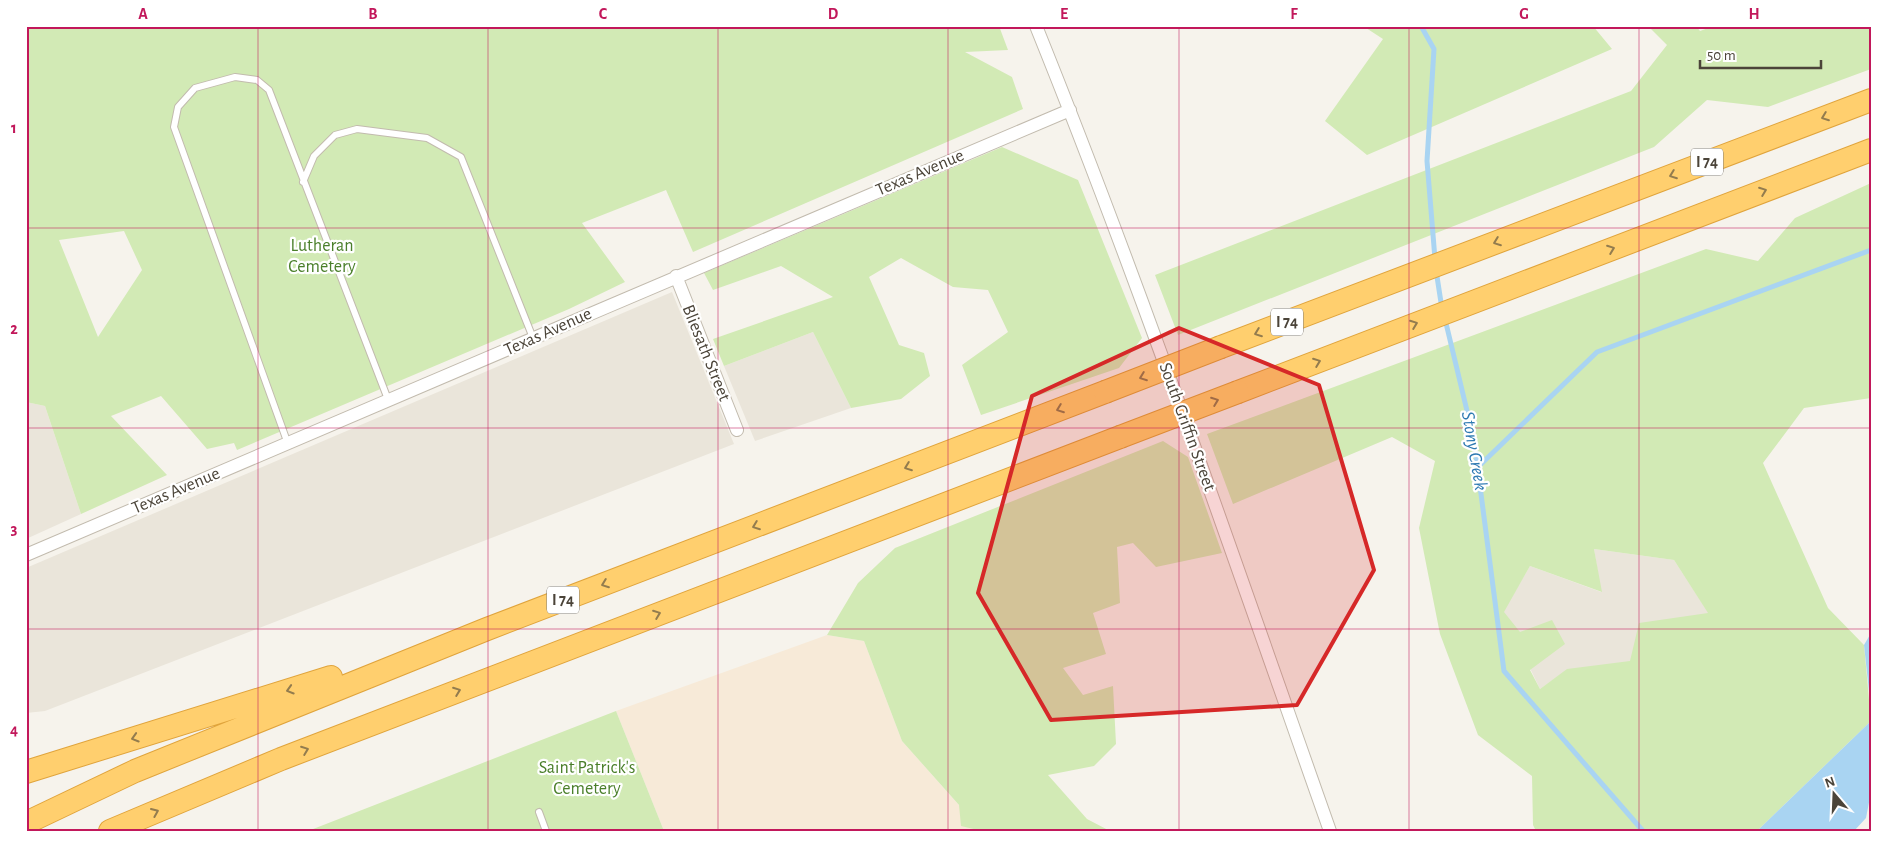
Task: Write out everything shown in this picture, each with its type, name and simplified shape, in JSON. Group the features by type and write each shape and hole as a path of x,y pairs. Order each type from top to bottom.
{"highway":[{"name":"I 74","path":"26,823 135,771 487,629 1871,100"},
{"path":"110,831 281,759 1120,436 1871,150"},
{"path":"26,772 487,629"}],"street":[{"name":"South Griffin Street","path":"1036,26 1070,110 1174,391 1330,831"},
{"name":"Texas Avenue","path":"26,555 389,402 676,276 1070,110"},
{"name":"Bliesath Street","path":"676,276 737,430"}],"lane":[{"path":"288,444 174,127 178,107 195,88 235,77 258,80 269,90 389,402"},
{"path":"303,182 314,156 335,135 357,129 426,138 461,157 533,338"},
{"path":"539,812 546,831"}],"highlighted area":[{"path":"1179,328 1319,385 1374,570 1297,705 1051,720 978,593 1032,396"}],"shaded area":[{"path":"672,292 734,444 45,711 26,713 26,568"},
{"path":"813,332 851,408 755,441 724,366"},
{"path":"26,402 45,406 81,514 26,539"},
{"path":"1594,549 1674,560 1723,635 1710,736 1567,670 1540,689 1503,612 1530,566 1601,592"},
{"path":"827,635 864,641 902,741 982,831 664,831 616,711"}],"green space":[{"name":"Lutheran Cemetery","path":"26,26 999,26 1008,50 965,52 1012,77 1023,109 693,252 666,190 582,223 625,282 569,309 237,450 234,443 207,449 161,396 111,416 167,475 81,514 45,406 26,402","holes":["124,231 142,270 98,337 59,240"]},
{"path":"1363,26 1593,26 1612,49 1367,155 1325,121 1383,39"},
{"path":"1648,26 1696,26 1700,31 1714,26 1871,26 1871,69 1768,107 1707,100 1654,147 1178,335 1155,275 1631,91 1667,45"},
{"path":"1002,147 1078,180 1142,338 1119,368 981,415 962,365 1008,332 988,290 953,287 901,258 869,277 899,345 924,353 930,376 901,399 851,408 813,332 724,366 713,339 833,297 781,266 713,290 704,273"},
{"path":"1871,183 1871,398 1804,408 1763,463 1828,608 1864,645 1871,721 1757,831 1536,831 1533,825 1532,776 1478,735 1440,634 1419,528 1435,461 1392,437 1233,504 1207,434 1706,249 1758,261 1795,218","holes":["1594,549 1674,560 1708,613 1639,623 1630,661 1567,669 1540,689 1530,670 1565,644 1552,620 1520,632 1504,612 1530,566 1602,592"]},
{"path":"1163,441 1188,457 1222,553 1156,567 1133,543 1117,547 1120,603 1093,613 1106,654 1063,668 1083,695 1113,686 1116,744 1094,766 1048,775 1087,819 1110,831 982,831 961,826 959,805 902,741 864,641 827,635 858,583 895,548"},
{"name":"Saint Patrick's Cemetery","path":"616,711 664,831 308,831"}],"water":[{"path":"1871,633 1871,710 1864,645"},
{"path":"1871,721 1871,792 1866,818 1854,831 1757,831"}],"waterway":[{"name":"Stony Creek","path":"1421,26 1434,49 1427,161 1435,259"},
{"path":"1478,467 1597,352 1871,250"},
{"name":"Stony Creek","path":"1436,270 1442,309"},
{"name":"Stony Creek","path":"1445,319 1474,440 1504,671 1643,831"}]}
